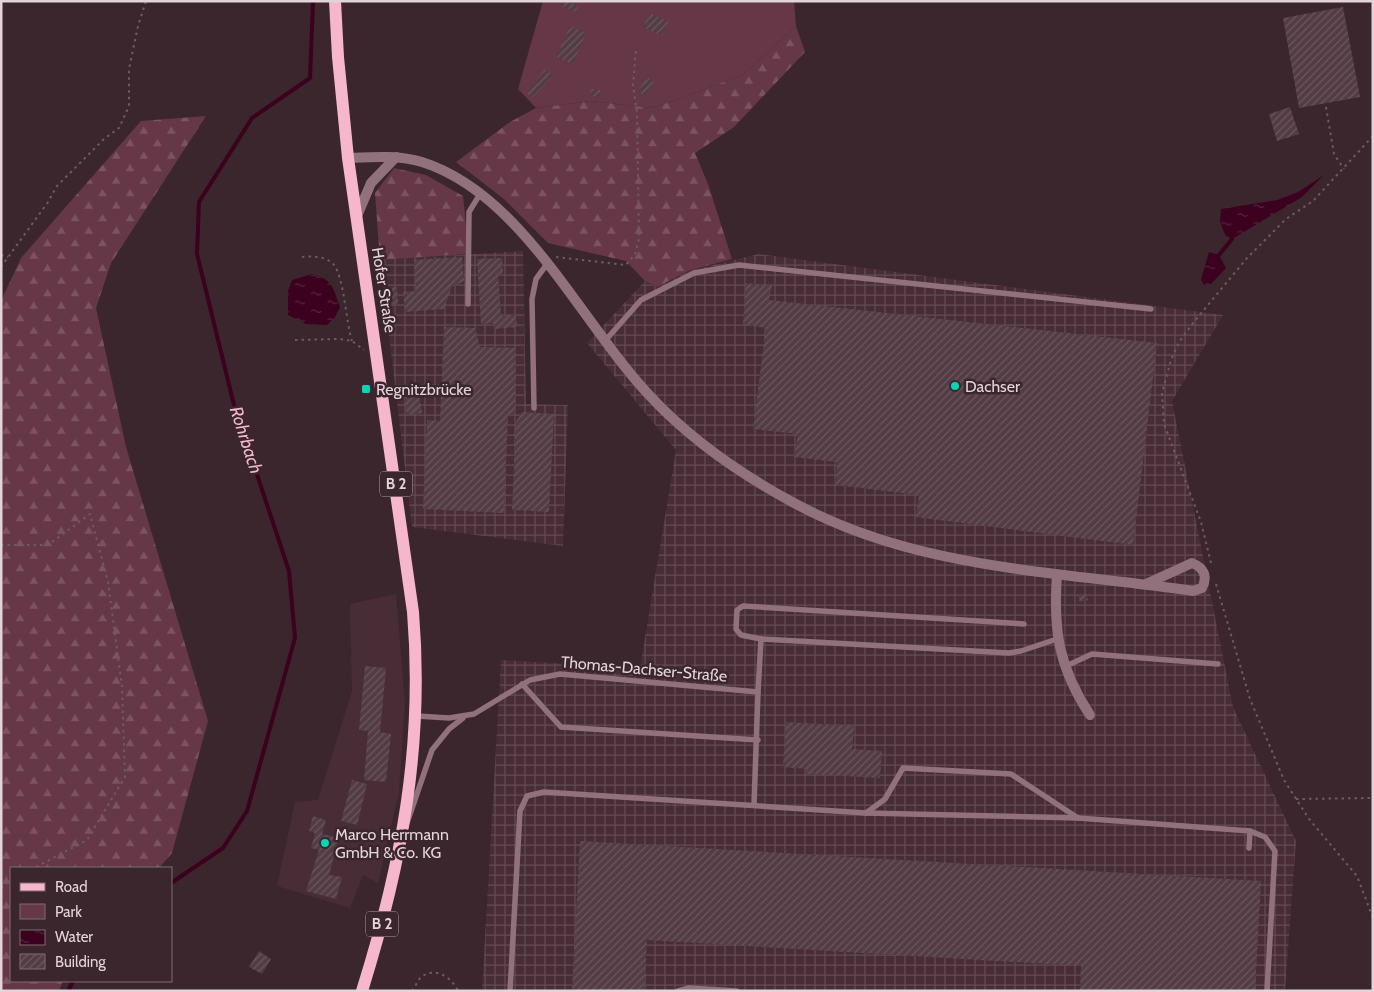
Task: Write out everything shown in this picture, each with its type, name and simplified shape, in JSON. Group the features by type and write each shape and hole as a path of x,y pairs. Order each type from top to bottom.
{"main road":[{"name":"B 2","path":"335,1 338,57 348,158"},
{"name":"Hofer Straße","path":"348,158 413,612 417,653 417,716"},
{"name":"B 2","path":"362,991 385,914 404,830 417,716"}],"street":[{"path":"348,158 396,158 420,161 441,169 480,194 520,230 604,342 650,397 677,421 742,471 796,504 859,532 899,546 978,564 1057,575 1198,590 1204,584 1205,573 1203,569 1192,563 1146,584"},
{"path":"356,218 372,183 396,158"},
{"path":"1057,575 1055,602 1057,639 1064,667 1090,715"}],"lane":[{"path":"468,304 469,212 480,194"},
{"path":"534,408 532,299 536,279 547,264"},
{"path":"604,342 641,300 694,273 739,265 1151,309"},
{"path":"1024,624 743,606 737,610 736,629 741,634 761,638 1009,653 1057,639"},
{"path":"754,806 761,638"},
{"path":"1064,667 1092,654 1218,664"},
{"name":"Thomas-Dachser-Straße","path":"465,716 483,710 522,684 539,677 560,674 758,692"},
{"path":"522,684 561,726 758,740"},
{"path":"417,716 465,716"},
{"path":"404,830 411,817 432,750 449,729 465,716"},
{"path":"866,813 885,799 903,768 1011,774 1078,818"},
{"path":"510,991 520,811 527,796 544,792 866,813 1078,818 1250,831 1265,837 1275,850 1267,991"},
{"path":"1249,848 1250,831"},
{"path":"678,991 689,988 736,991"}],"path":[{"path":"1,267 48,202 57,186 119,128 129,106 129,69 138,26 146,1"},
{"path":"540,255 626,265 635,254 639,239 637,113 633,85 636,49"},
{"path":"1326,107 1334,154 1344,169"},
{"path":"1192,563 1211,564 1201,522 1164,424 1162,393 1171,360 1193,323 1247,258 1286,219 1313,201 1373,136"},
{"path":"1,255 8,257"},
{"path":"302,257 326,259 334,265 339,273 347,327 352,341 357,346 377,356"},
{"path":"295,340 352,341"},
{"path":"1,545 48,545 90,514 108,582 122,687 125,777 87,840 36,867"},
{"path":"1216,582 1250,699 1284,780 1309,819 1357,876 1373,918"},
{"path":"1296,799 1373,798"},
{"path":"412,991 422,977 434,973 446,975 454,982 458,991"}],"shaded area":[{"path":"523,251 526,404 568,405 563,546 412,527 380,260"},
{"path":"759,254 1223,315 1172,401 1233,707 1296,841 1285,991 482,991 501,660 640,668 676,450 587,343 645,281 657,287 688,271"},
{"path":"396,594 405,704 399,792 378,883 363,875 350,908 277,886 295,802 318,800 352,691 350,604"}],"green space":[{"path":"543,1 794,1 796,26 743,75 652,108 591,101 536,108 518,89"},
{"path":"796,26 805,52 734,127 695,153 708,184 732,259 688,271 657,287 645,281 626,261 548,243 504,199 456,162 510,122 536,108 591,101 652,108 743,75"},
{"path":"206,116 111,263 96,308 126,447 208,721 172,853 160,867 10,867 10,982 63,982 59,991 1,991 1,301 21,258 141,121"},
{"path":"394,168 426,175 463,196 469,254 380,260 375,193"}],"water":[{"path":"1324,175 1302,197 1232,239 1225,235 1220,222 1221,209 1277,200 1298,192"},
{"path":"1209,252 1219,255 1226,268 1211,284 1204,285 1201,280"},
{"path":"313,274 320,276 328,282 334,290 340,307 335,317 327,325 306,324 288,315 288,291 292,280"}],"building":[{"path":"562,1 573,1 572,3 578,6 576,12 560,5"},
{"path":"1343,7 1360,97 1299,108 1283,18"},
{"path":"650,13 669,22 662,36 643,27"},
{"path":"570,26 586,33 573,64 556,57"},
{"path":"545,69 553,76 532,98 526,93"},
{"path":"647,77 654,82 645,96 638,91"},
{"path":"591,89 601,90 600,97 590,96"},
{"path":"1290,107 1299,134 1277,141 1269,114"},
{"path":"462,257 464,281 452,287 444,309 405,312 403,292 416,291 414,260"},
{"path":"502,258 503,274 498,274 501,316 516,315 517,327 494,329 493,323 481,324 477,259"},
{"name":"Dachser","path":"746,283 772,286 769,300 1157,343 1133,545 916,517 919,495 836,485 837,462 794,457 798,434 753,429 766,328 743,324"},
{"path":"397,287 398,304 388,305 386,288"},
{"path":"444,327 475,328 480,347 516,348 515,414 508,416 504,513 423,509 427,420 440,421"},
{"path":"419,395 422,413 407,415 404,397"},
{"path":"522,412 554,414 549,512 512,510 516,422"},
{"path":"1086,594 1088,600 1080,602 1078,596"},
{"path":"365,666 386,668 380,732 391,734 386,782 364,780 368,731 359,730"},
{"path":"786,722 854,726 852,749 882,751 880,778 806,774 806,769 783,767"},
{"path":"352,780 367,784 357,825 341,821"},
{"path":"313,816 326,820 322,834 339,838 329,875 342,877 336,899 306,891 319,850 311,848 315,833 309,831"},
{"path":"580,841 1261,881 1255,991 1080,991 1081,966 647,940 644,991 572,991"},
{"path":"259,951 271,959 262,974 249,967"}],"waterway":[{"name":"Rohrbach","path":"172,882 223,848 247,811 295,638 289,571 234,405 197,254 199,202 252,118 310,78 313,1"},
{"path":"1219,255 1232,239"},
{"name":"Rohrbach","path":"68,991 72,982"}],"place":[{"name":"Dachser","path":"955,386"},
{"name":"Regnitzbrücke","path":"366,389"},
{"name":"Marco Herrmann GmbH & Co. KG","path":"325,843"}]}
